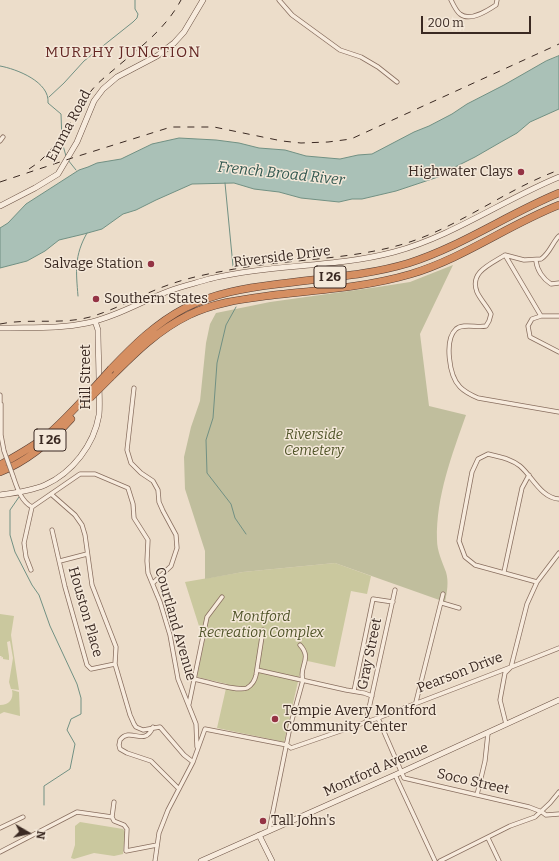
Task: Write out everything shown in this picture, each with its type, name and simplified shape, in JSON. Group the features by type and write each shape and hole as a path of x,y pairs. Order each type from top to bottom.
{"highway":[{"name":"I 26","path":"0,472 26,458 58,433 137,343 154,328 172,315 200,301 244,289 371,272 408,263 452,246 559,193"},
{"name":"I 26","path":"0,464 21,454 45,437 92,390 158,333 176,322 204,309 243,299 359,285 411,274 440,264 527,219 559,205"}],"street":[{"name":"Emma Road","path":"0,206 58,174 77,142 94,101 103,89 117,77 157,56 174,43 184,32 203,0"},
{"path":"280,0 292,15 340,50 361,57 378,67 397,82"},
{"path":"451,0 458,13 467,17 489,9 496,5 497,0"},
{"path":"0,141 4,137"},
{"name":"Riverside Drive","path":"0,328 56,327 76,325 96,321 170,291 218,277 361,259 411,247 455,228 559,177"},
{"path":"559,236 546,256 541,260 524,260 504,255 482,269 476,278 476,286 478,293 487,305 491,314 489,321 486,326 479,328 464,326 456,328 451,336 449,355 451,370 458,386 468,394 478,398 559,412"},
{"path":"504,255 541,316"},
{"path":"536,261 546,280 551,284 559,283"},
{"path":"559,316 541,316 532,319 528,326 530,337 559,352"},
{"name":"Hill Street","path":"0,495 20,493 44,486 70,469 87,447 96,426 100,407 98,330 96,321"},
{"path":"134,388 128,450 130,463 153,481 158,490 159,502 176,535 177,548 171,566 153,583"},
{"path":"0,395 1,435 4,451 20,493 27,504 32,507 24,542 26,557 31,570"},
{"path":"537,582 475,565 465,557 459,541 472,472 478,459 488,454 510,459 520,466 545,493 554,499 559,500"},
{"name":"Courtland Avenue","path":"32,507 80,474 95,474 128,488 133,504 134,518 148,540 148,573 160,602 170,635 178,679 196,724 197,749 193,762 168,810 159,833 155,861"},
{"path":"504,572 522,488 529,475"},
{"path":"51,494 75,515 82,525 85,535 92,585 116,647 115,664 134,724 136,727 143,730 158,726 163,729 179,749 193,762"},
{"name":"Houston Place","path":"52,530 65,587 87,665 91,669 115,664"},
{"name":"Pearson Drive","path":"197,749 204,729 287,745 291,748 378,718 416,702 511,667 527,604 537,582 559,553"},
{"name":"Houston Place","path":"60,561 87,554"},
{"name":"Gray Street","path":"366,722 395,590"},
{"path":"416,702 442,603 443,594"},
{"path":"189,705 207,617 222,597"},
{"path":"354,691 373,598 393,602"},
{"path":"442,603 459,608"},
{"path":"194,679 222,686 246,688 251,685 255,680 263,630"},
{"path":"269,831 306,657 305,650 300,645"},
{"path":"506,724 500,700 505,673 511,667 559,648"},
{"path":"257,670 372,696"},
{"name":"Montford Avenue","path":"201,861 209,859 559,700"},
{"path":"378,718 401,772"},
{"path":"153,727 145,737 130,735 123,736 120,740 120,748 127,753 151,762 179,790"},
{"path":"477,795 486,761 488,733"},
{"name":"Soco Street","path":"401,772 404,778 529,807 546,815 559,814"},
{"path":"395,775 435,861"},
{"path":"440,861 510,826 535,817 542,812 559,792"},
{"path":"114,802 112,817 114,821 124,825 127,829 126,851 157,845"},
{"path":"0,852 78,812 112,817"},
{"path":"0,828 23,817"},
{"path":"259,835 272,861"},
{"path":"488,838 499,861"}],"green space":[{"name":"Riverside Cemetery","path":"453,265 420,334 429,406 466,415 446,476 437,524 437,544 447,576 445,602 335,563 243,572 205,579 205,551 185,489 184,457 191,427 200,401 206,343 210,324 216,313 270,302 410,282"},
{"name":"Montford Recreation Complex","path":"335,563 371,576 367,594 351,591 335,667 303,660 284,742 217,728 227,684 197,677 207,628 199,626 185,582 243,572"},
{"path":"0,614 14,616 11,635 19,690 11,689 9,682 13,658 10,641 7,642 9,660 3,659 3,657 0,658 2,657 0,656"},
{"path":"12,690 19,692 20,716 4,712 0,714 0,705 6,704 10,701"},
{"path":"80,822 123,829 125,832 123,854 114,856 94,853 74,859 71,858 75,845 75,826"}],"water":[{"name":"French Broad River","path":"559,56 559,109 530,122 517,133 441,176 396,191 362,199 352,199 339,202 301,198 279,192 254,189 234,183 192,184 136,210 123,214 102,229 59,240 45,251 27,261 0,268 0,228 8,223 26,204 79,170 97,163 121,159 152,144 179,138 239,143 259,148 285,150 306,156 340,159 372,154 452,114 467,104 546,61"}],"waterway":[{"path":"49,97 84,61 137,18 138,14 135,9 135,0"},
{"path":"0,66 23,73 44,89 48,103 61,114 62,142 66,156"},
{"path":"68,160 76,170"},
{"name":"French Broad River","path":"225,183 233,266"},
{"path":"78,296 78,256 87,233"},
{"path":"236,307 226,325 217,363 213,418 206,440 207,473 231,504 235,518 246,534"},
{"path":"19,497 10,510 10,535 15,552 32,585 39,595 50,626 77,684 81,698 81,714 71,719 67,730 75,744 70,769 44,786 44,805"}],"railway":[{"path":"29,169 39,162 56,143 94,87 153,36 161,28 181,0"},
{"path":"0,182 171,127 214,127 282,141 301,143 351,139 559,44"},
{"path":"0,324 11,322 68,321 90,317 161,288 198,276 246,267 357,254 400,245 421,238 461,220 519,188 559,170"}],"place":[{"name":"Highwater Clays","path":"521,172"},
{"name":"Salvage Station","path":"151,264"},
{"name":"Southern States","path":"96,299"},
{"name":"Tempie Avery Montford Community Center","path":"275,719"},
{"name":"Tall John's","path":"263,821"}],"district":[{"name":"MURPHY JUNCTION","path":"123,53"}]}
